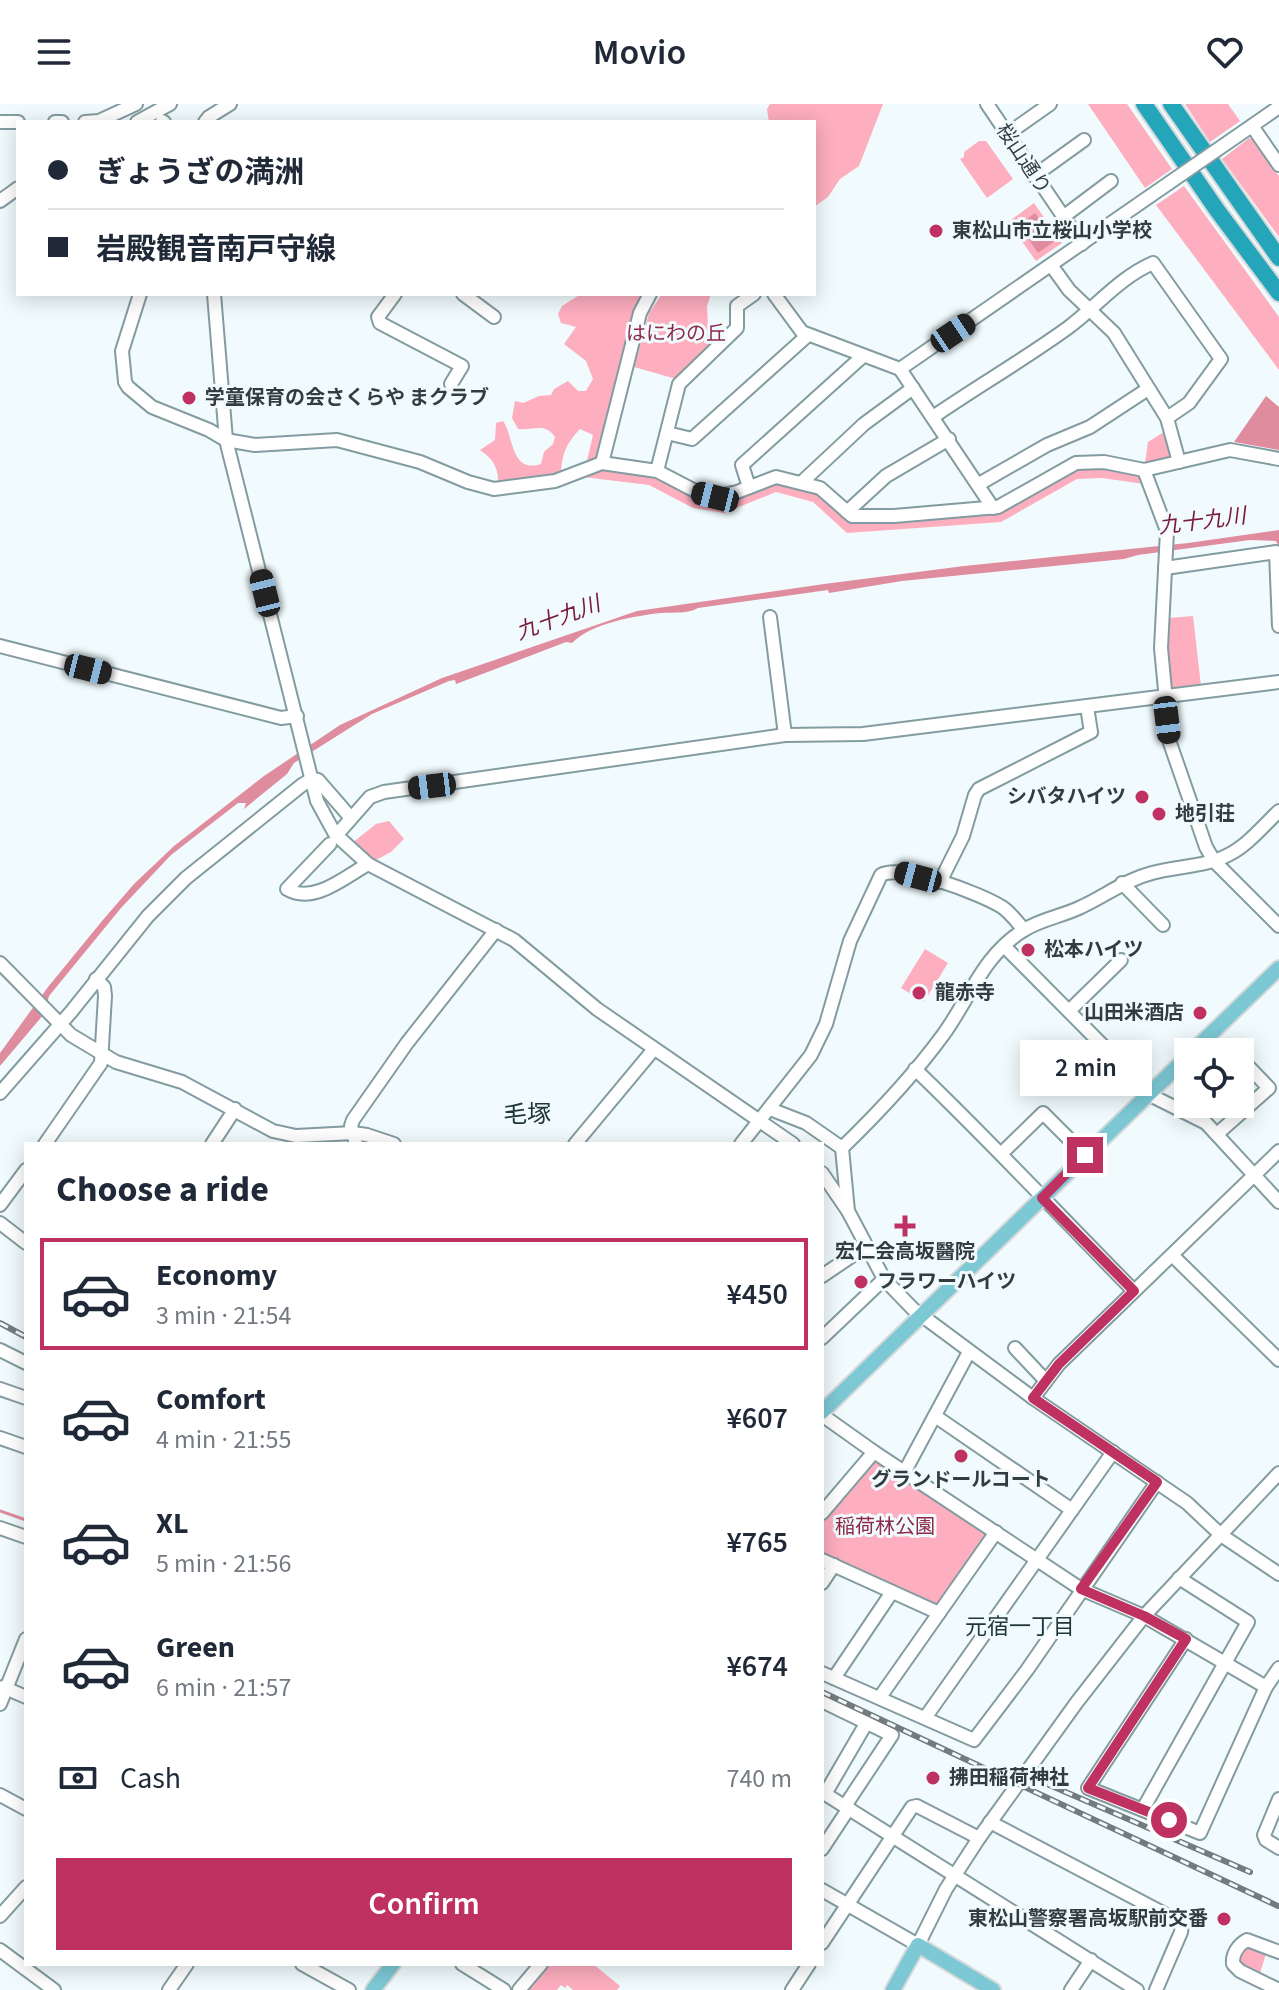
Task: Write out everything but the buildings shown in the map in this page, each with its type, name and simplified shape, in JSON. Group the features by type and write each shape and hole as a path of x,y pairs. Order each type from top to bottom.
{"highway":[{"path":"1144,104 1279,293"},
{"path":"1171,104 1279,258"}],"main road":[{"path":"1207,1038 1279,968"},
{"path":"824,1412 1174,1070"},
{"path":"893,1990 918,1945 993,1990"},
{"path":"373,1990 391,1966"}],"street":[{"path":"101,120 136,104"},
{"path":"207,120 230,104"},
{"path":"1006,135 1050,104"},
{"name":"桜山通り","path":"993,106 1006,135 1082,244"},
{"path":"900,369 1279,107"},
{"path":"1252,126 1279,165"},
{"path":"1034,176 1084,140"},
{"path":"1063,217 1111,181"},
{"path":"933,417 1091,311 1111,289 1153,263 1221,359 1189,403 1167,418"},
{"path":"1051,265 1069,290 1114,333 1167,418 1179,462"},
{"path":"139,296 122,351 125,382 152,407 226,440 255,445 337,440 420,462 490,489 555,481 602,463 657,471 699,493 715,497 776,477 820,488 852,516 894,516 993,508 1069,465 1104,462 1144,470 1230,450 1279,459"},
{"path":"218,296 226,440 317,801 335,834 368,864 496,930 537,958 597,1009 790,1142"},
{"path":"393,296 380,313 380,323 462,366 451,384"},
{"path":"466,296 494,317"},
{"path":"602,463 640,313 649,296"},
{"path":"657,471 679,384 737,328 737,306 751,296"},
{"path":"775,296 797,326 808,335 900,369 993,508"},
{"path":"667,433 692,439 808,335"},
{"path":"749,487 742,465 863,356"},
{"path":"802,482 864,424 913,388"},
{"path":"979,484 1047,445 1090,427 1148,389"},
{"path":"847,512 886,476 949,439"},
{"path":"1144,470 1163,517 1166,538 1161,648 1170,743 1206,847 1214,861 1279,926"},
{"path":"1165,566 1276,552 1279,626"},
{"path":"770,617 785,735"},
{"path":"0,646 281,718 297,716"},
{"path":"341,830 370,797 384,792 785,735 863,734 1279,682"},
{"path":"940,882 959,846 979,789 1091,732 1087,707"},
{"path":"312,776 351,818"},
{"path":"0,1093 148,916 186,878 312,776"},
{"path":"842,1148 888,1103 915,1069 947,1028 986,965 1024,930 1080,907 1122,883 1154,872 1214,861 1246,843 1279,811"},
{"path":"330,844 287,889 300,895 322,890 368,864"},
{"path":"743,1142 760,1123 819,1040 850,941 881,875 895,871 968,891 1002,907 1024,930"},
{"path":"1122,883 1163,925"},
{"path":"354,1138 353,1120 385,1073 496,930"},
{"path":"1004,946 1150,1093 1186,1116 1206,1123 1279,1202"},
{"path":"1069,1011 1121,960"},
{"path":"0,963 71,1035 116,1062 182,1082 289,1139 319,1136 383,1139 390,1142"},
{"path":"46,1142 93,1079 101,1063 105,996 104,987 96,979"},
{"path":"577,1142 654,1049"},
{"path":"915,1069 1002,1153 1134,1291"},
{"path":"1254,1072 1269,1088 1254,1101"},
{"path":"213,1142 235,1109"},
{"path":"770,1109 806,1123 842,1148 848,1211"},
{"path":"1002,1153 1043,1113 1085,1155"},
{"path":"1217,1134 1235,1118"},
{"path":"1033,1398 1059,1364 1279,1151"},
{"path":"0,1205 24,1173"},
{"path":"824,1176 848,1211 884,1279 921,1315 1033,1398 1187,1503 1221,1535 1279,1574"},
{"path":"0,1223 24,1241"},
{"path":"824,1275 865,1247"},
{"path":"1172,1255 1279,1360"},
{"path":"824,1336 884,1279"},
{"path":"1015,1348 1046,1381"},
{"path":"0,1350 24,1362"},
{"path":"905,1471 969,1352"},
{"path":"0,1389 24,1397"},
{"path":"824,1415 1081,1589 1144,1616 1266,1687"},
{"path":"935,1416 1072,1510"},
{"path":"0,1438 24,1446"},
{"path":"824,1511 874,1452"},
{"path":"925,1718 1113,1452"},
{"path":"824,1891 918,1945 955,1874 979,1838 1144,1616 1279,1473"},
{"path":"892,1592 828,1676 974,1740 1027,1670 1157,1482"},
{"path":"0,1528 24,1536"},
{"path":"880,1697 996,1532"},
{"path":"828,1563 939,1613"},
{"path":"1143,1809 1248,1622 1179,1578"},
{"path":"1186,1639 1088,1788 1200,1833 1266,1687 1279,1668"},
{"path":"0,1704 4,1687 24,1644"},
{"path":"4,1687 24,1696"},
{"path":"824,1702 892,1735 824,1846"},
{"path":"824,1791 867,1722"},
{"path":"824,1794 1137,1990"},
{"path":"0,1795 24,1808"},
{"path":"1279,1799 1264,1835 1266,1840 1279,1848"},
{"path":"824,1940 912,1807 917,1806 979,1838"},
{"path":"990,1822 1182,1923 1156,1990"},
{"path":"0,1916 24,1889"},
{"path":"1279,1952 1247,1940 1238,1947 1233,1964 1240,1971 1279,1990"},
{"path":"0,1950 54,1990"},
{"path":"1071,1990 1091,1960"},
{"path":"169,1990 186,1966"},
{"path":"306,1966 349,1990"},
{"path":"471,1966 504,1990"},
{"path":"519,1990 539,1966"},
{"path":"792,1990 808,1966"}],"green space":[{"path":"770,104 883,104 859,166 840,179 828,197 816,206 816,120 769,120 767,109"},
{"path":"1088,104 1127,104 1172,169 1145,188"},
{"path":"1185,104 1228,104 1240,121 1210,142"},
{"path":"1249,138 1254,140 1279,176 1279,237 1222,159"},
{"path":"979,141 986,141 1013,179 987,198 960,159"},
{"path":"1184,186 1279,317 1279,370 1156,205"},
{"path":"1034,203 1062,243 1036,261 1008,222"},
{"path":"578,296 643,296 597,460 586,465 593,435 580,429 566,449 561,473 498,483 494,464 480,450 495,440 496,423 503,421 514,452 531,466 541,464 544,452 553,444 555,437 543,428 518,429 512,418 515,401 523,403 551,395 554,389 568,381 578,391 586,391 593,379 586,361 564,344 576,327 561,323 558,314 562,306"},
{"name":"はにわの丘","path":"661,296 710,296 707,306 709,347 676,379 634,367 649,313"},
{"path":"1167,430 1172,458 1145,463 1148,442"},
{"path":"1103,467 1139,473 1144,484 1102,478 1077,479 1001,522 847,533 813,502 776,492 724,513 693,508 649,485 583,477 606,469 651,474 697,498 722,502 776,481 818,492 851,522 999,512 1074,469"},
{"path":"1193,616 1201,686 1169,690 1165,663 1169,618"},
{"path":"389,821 404,839 391,852 374,861 352,843 376,824"},
{"path":"925,949 948,963 924,1002 901,988"},
{"name":"稲荷林公園","path":"879,1460 985,1531 987,1539 936,1606 824,1557 824,1516 873,1461"},
{"path":"1250,1945 1266,1954 1260,1973 1240,1962 1243,1948"},
{"path":"545,1966 595,1966 620,1986 617,1990 573,1990 561,1985 557,1990 526,1990"}],"shaded area":[{"path":"1035,213 1055,241 1038,253 1019,225"},
{"path":"1266,396 1279,407 1279,450 1234,442"},
{"path":"1279,530 1279,547 1276,541 1250,540 1124,559 902,581 639,616 591,630 572,643 566,642 456,684 455,680 449,681 372,714 294,763 287,774 244,809 246,803 238,803 171,855 121,908 49,996 44,1014 0,1066 0,1053 48,987 134,884 174,846 264,776 340,725 442,678 637,611 964,566 1188,543"}],"waterway":[{"path":"0,1511 24,1519"}],"railway":[{"path":"0,1323 24,1336"},
{"path":"824,1693 1278,1906"},
{"path":"1031,1777 1250,1872"}],"place":[{"name":"東松山市立桜山小学校","path":"936,231"},
{"name":"学童保育の会さくらや まクラブ","path":"189,398"},
{"name":"シバタハイツ","path":"1142,797"},
{"name":"地引荘","path":"1159,814"},
{"name":"松本ハイツ","path":"1028,950"},
{"name":"龍赤寺","path":"919,993"},
{"name":"山田米酒店","path":"1200,1013"},
{"name":"宏仁会高坂醫院","path":"905,1226"},
{"name":"フラワーハイツ","path":"861,1282"},
{"name":"グランドールコート","path":"961,1456"},
{"name":"拂田稲荷神社","path":"933,1778"},
{"name":"東松山警察署高坂駅前交番","path":"1224,1919"}],"district":[{"name":"毛塚","path":"527,1114"},
{"name":"元宿一丁目","path":"1020,1627"}],"route":[{"path":"1085,1155 1042,1198 1134,1291 1059,1364 1033,1398 1157,1482 1081,1589 1144,1616 1186,1639 1088,1788 1169,1820"}],"water label":[{"name":"九十九川","path":"1202,521"},
{"name":"九十九川","path":"558,618"}]}
